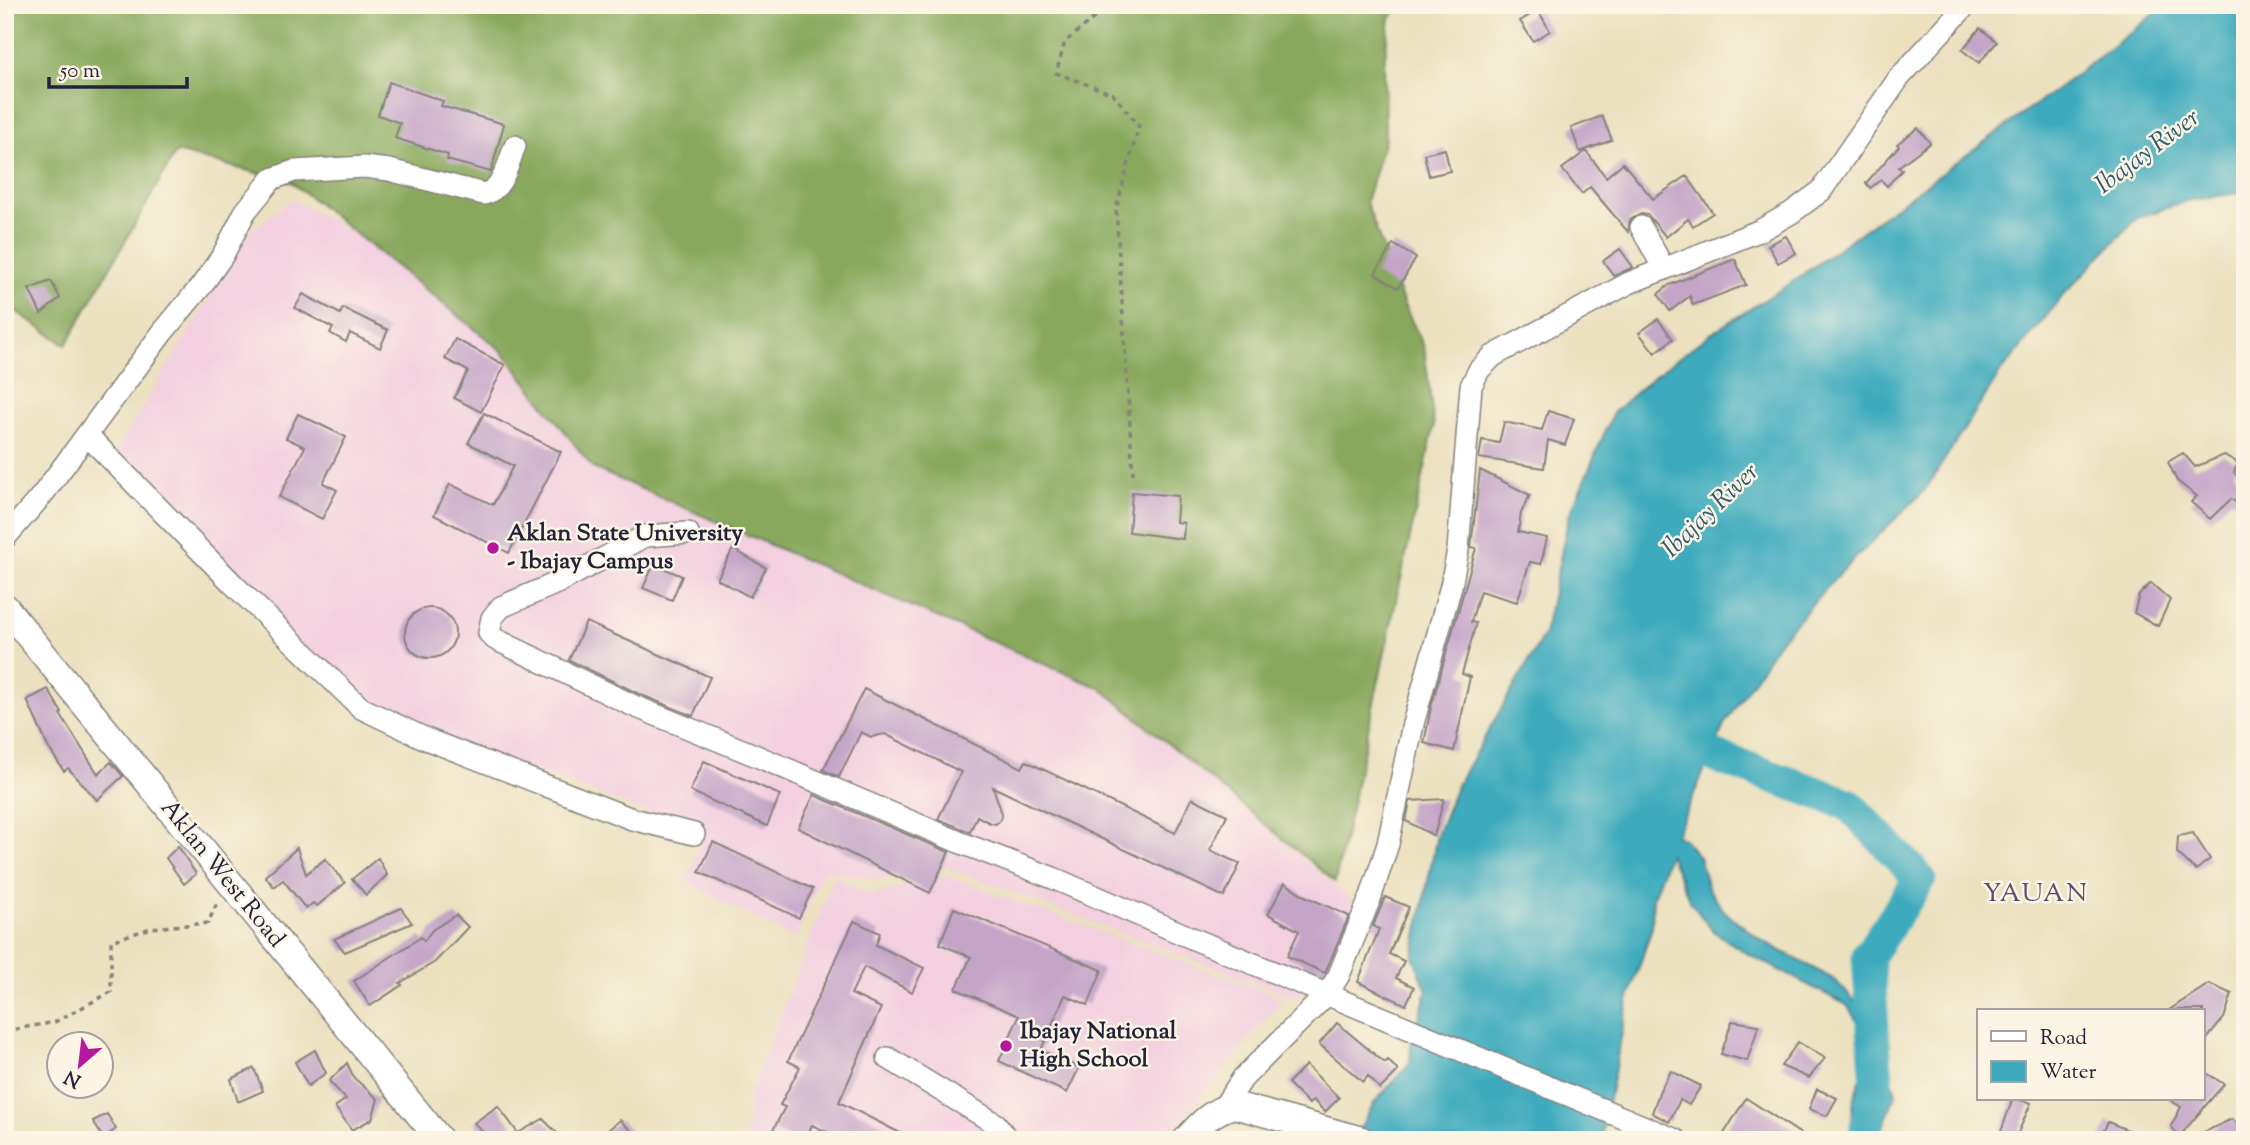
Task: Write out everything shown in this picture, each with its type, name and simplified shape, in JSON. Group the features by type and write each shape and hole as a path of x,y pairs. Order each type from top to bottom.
{"main road":[{"name":"Aklan West Road","path":"5,607 440,1140"},
{"path":"1186,1140 1205,1118 1234,1105 1353,1137"}],"street":[{"path":"1223,1108 1243,1078 1328,993 1339,975 1371,897 1388,844 1413,724 1451,586 1458,550 1471,386 1479,370 1493,356 1629,284 1761,230 1821,191 1899,78 1966,5"},
{"path":"5,538 88,435 162,333 202,285 223,255 245,212 272,179 294,171 364,167 389,170 484,194 499,186 515,146"},
{"path":"1641,227 1664,269"},
{"path":"88,435 233,584 361,708 426,738 632,819 694,835"},
{"path":"688,533 645,536 559,582 501,607 492,618 489,632 495,639 634,706 1676,1140"},
{"path":"888,1058 996,1124 1008,1140"}],"path":[{"path":"1110,5 1065,42 1056,73 1113,94 1139,126 1116,209 1132,474"},
{"path":"5,1031 55,1022 111,992 111,941 151,928 208,923 227,880"},
{"path":"1780,1140 1783,1133"}],"shaded area":[{"name":"Aklan State University - Ibajay Campus","path":"293,199 364,239 502,351 593,468 1102,689 1359,906 1323,983 1296,998 943,866 877,880 824,870 795,939 686,882 704,833 362,707 115,453 249,232"},
{"name":"Ibajay National High School","path":"944,875 1283,998 1183,1118 1160,1140 745,1140 750,1093 834,876 871,895"}],"green space":[{"path":"5,5 1400,5 1390,18 1384,64 1385,138 1366,202 1404,305 1424,347 1434,426 1335,882 1102,689 593,468 502,351 291,182 176,152 66,345 5,304"}],"water":[{"name":"Ibajay River","path":"2166,5 2245,5 2245,192 2186,201 2137,218 2065,293 2000,373 1925,490 1841,572 1780,640 1725,723 1676,835 1685,840 1699,857 1708,888 1725,912 1761,940 1835,980 1881,1030 1885,1059 1896,1093 1878,1140 1850,1140 1854,1097 1866,1065 1866,1036 1847,1005 1746,953 1713,931 1691,903 1669,854 1653,897 1652,927 1628,1001 1601,1140 1353,1140 1375,1102 1410,1063 1411,1045 1427,991 1413,956 1437,835 1457,785 1544,635 1569,516 1613,413 1653,377 1710,334 1791,283 2064,84"}],"building":[{"path":"1538,10 1550,31 1533,41 1520,21"},
{"path":"1980,28 1997,42 1979,63 1962,50"},
{"path":"389,82 443,101 441,106 504,124 491,172 447,160 448,155 395,138 400,123 378,115"},
{"path":"1602,116 1612,140 1580,152 1571,128"},
{"path":"1918,128 1930,143 1898,167 1902,170 1887,186 1881,180 1870,188 1866,183 1899,146 1897,144"},
{"path":"1445,149 1450,171 1429,176 1424,154"},
{"path":"1586,151 1606,177 1623,163 1653,199 1687,176 1713,213 1693,226 1688,219 1666,237 1648,215 1641,214 1630,220 1628,232 1590,187 1582,194 1562,169"},
{"path":"1786,236 1796,253 1778,263 1768,245"},
{"path":"1393,244 1416,258 1398,288 1375,274"},
{"path":"1620,249 1633,267 1614,276 1603,261"},
{"path":"1735,259 1746,285 1693,305 1690,296 1670,311 1658,294 1669,285"},
{"path":"51,281 60,298 41,314 29,289"},
{"path":"303,294 340,314 343,308 388,330 380,348 350,333 346,342 330,333 333,328 295,308"},
{"path":"1658,319 1673,339 1655,353 1639,333"},
{"path":"455,339 505,365 481,412 454,398 468,371 445,359"},
{"path":"1548,411 1574,419 1565,445 1548,440 1544,468 1479,458 1482,440 1499,443 1504,422 1542,430"},
{"path":"484,413 561,452 509,553 434,515 450,484 493,505 513,466 468,443"},
{"path":"298,414 346,437 323,483 337,490 322,519 279,497 305,447 286,438"},
{"path":"2183,453 2195,467 2224,455 2238,463 2234,472 2245,488 2245,508 2231,499 2210,519 2191,502 2197,496 2177,481 2168,462"},
{"path":"1480,470 1530,495 1521,513 1518,532 1547,538 1541,564 1530,562 1517,602 1480,591 1471,622 1476,623 1462,674 1470,677 1454,751 1424,743 1431,707 1476,548 1471,547"},
{"path":"1132,492 1178,496 1176,522 1184,523 1183,539 1129,532"},
{"path":"733,549 766,568 750,597 717,579"},
{"path":"654,564 682,576 672,600 643,588"},
{"path":"2151,583 2170,600 2158,626 2134,613 2139,595"},
{"path":"430,608 447,616 455,633 447,650 430,658 413,650 405,633 413,616"},
{"path":"586,622 710,677 693,716 639,694 569,660"},
{"path":"48,689 62,713 60,714 98,774 111,762 123,776 97,800 68,768 64,771 48,747 27,700"},
{"path":"864,689 1022,768 1026,761 1175,833 1192,798 1227,815 1210,850 1240,864 1224,897 993,787 1002,814 996,824 977,816 970,832 938,819 961,772 885,734 871,737 861,732 839,777 823,770"},
{"path":"704,761 780,795 767,826 690,791"},
{"path":"814,795 949,852 930,893 798,828"},
{"path":"1444,799 1434,836 1406,821 1410,801"},
{"path":"2193,833 2210,859 2196,870 2177,853 2178,836"},
{"path":"713,842 813,889 799,918 699,872"},
{"path":"178,846 196,874 184,884 166,858"},
{"path":"297,848 306,874 325,859 345,883 317,906 313,903 306,909 283,880 274,887 265,876"},
{"path":"378,858 387,875 366,895 352,879"},
{"path":"1285,883 1307,897 1349,916 1325,973 1287,956 1299,931 1268,914"},
{"path":"1385,897 1409,907 1389,954 1404,961 1396,978 1414,987 1406,1005 1358,982 1379,929 1373,926"},
{"path":"401,908 412,923 345,952 334,939"},
{"path":"954,908 1102,970 1088,1005 1065,995 1041,1050 1079,1068 1067,1093 999,1061 1019,1016 956,989 971,957 940,944"},
{"path":"456,915 468,927 435,962 400,983 402,985 370,1006 354,981 421,937 424,941 432,930"},
{"path":"854,921 880,933 876,945 924,968 912,992 864,967 851,994 881,1008 839,1102 914,1140 845,1140 812,1125 805,1140 793,1140 773,1130 785,1107 780,1105 800,1067 788,1061"},
{"path":"2209,984 2232,994 2224,1018 2204,1043 2204,1009 2171,1009"},
{"path":"1732,1021 1759,1025 1747,1061 1721,1054"},
{"path":"1337,1023 1385,1063 1388,1060 1398,1071 1380,1089 1368,1076 1363,1082 1319,1044"},
{"path":"1798,1042 1825,1058 1809,1078 1781,1066"},
{"path":"315,1050 326,1073 308,1086 295,1062"},
{"path":"347,1063 354,1078 378,1099 372,1119 352,1130 335,1107 346,1099 329,1081"},
{"path":"1306,1065 1339,1098 1325,1112 1313,1100 1309,1104 1288,1083"},
{"path":"254,1068 263,1091 238,1102 231,1079"},
{"path":"1671,1071 1701,1086 1689,1105 1680,1100 1669,1122 1652,1113 1660,1090"},
{"path":"2204,1072 2224,1084 2179,1137 2171,1126 2181,1107 2170,1100 2204,1100"},
{"path":"1817,1089 1837,1098 1827,1116 1809,1109"},
{"path":"1746,1098 1810,1140 1720,1140"},
{"path":"2012,1100 2031,1103 2015,1140 1998,1140"},
{"path":"498,1106 518,1133 543,1119 564,1140 490,1140 474,1123"},
{"path":"107,1114 116,1129 103,1138 93,1121"},
{"path":"2232,1119 2245,1131 2241,1140 2187,1140"},
{"path":"620,1120 631,1131 622,1140 596,1140"},
{"path":"2108,1122 2150,1139 2150,1140 2099,1140"}],"waterway":[{"path":"1670,740 1848,804 1920,879 1868,956 1877,1085 1863,1140"}],"place":[{"name":"Aklan State University - Ibajay Campus","path":"493,548"},
{"name":"Ibajay National High School","path":"1006,1046"}],"district":[{"name":"YAUAN","path":"2036,894"}]}
